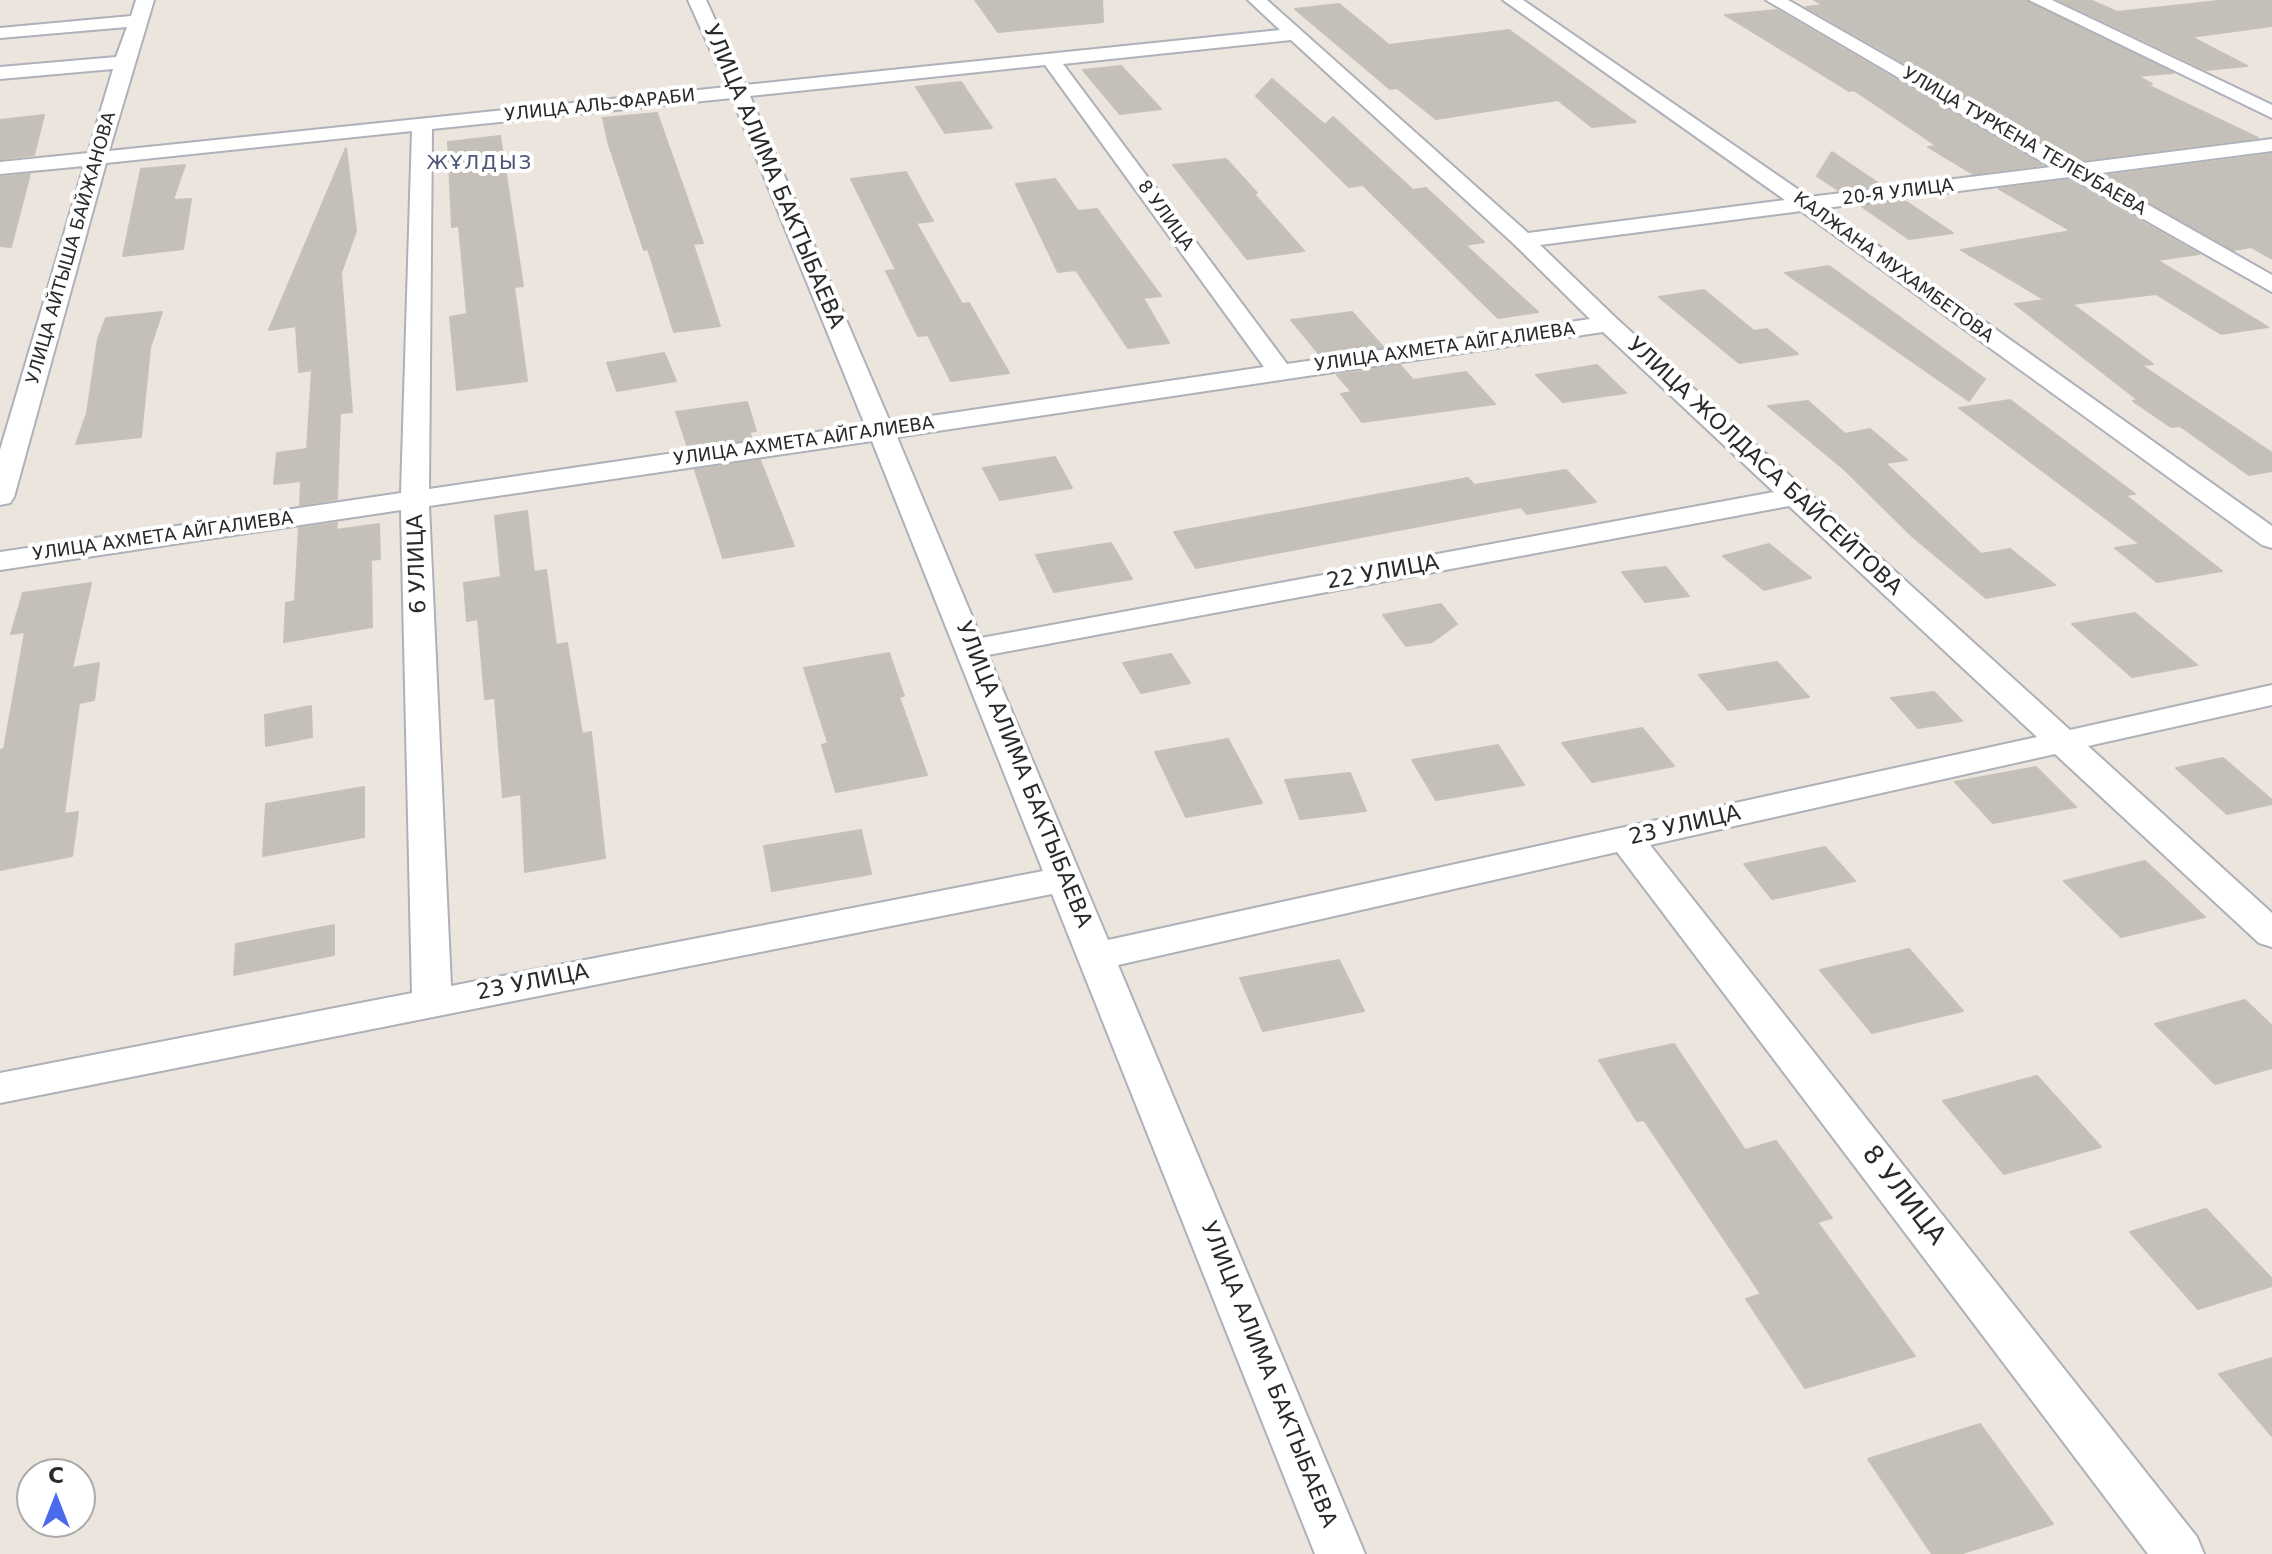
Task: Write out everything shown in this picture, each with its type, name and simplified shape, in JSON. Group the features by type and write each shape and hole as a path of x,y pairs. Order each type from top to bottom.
{"street":[{"name":"УЛИЦА АЛИМА БАКТЫБАЕВА","path":"697,0 739,92 881,431 1340,1554"},
{"name":"УЛИЦА ЖОЛДАСА БАЙСЕЙТОВА","path":"1257,0 1523,240 1608,324 2272,934"},
{"name":"КАЛЖАНА МУХАМБЕТОВА","path":"1512,0 1805,204 2272,539"},
{"name":"УЛИЦА ТУРКЕНА ТЕЛЕУБАЕВА","path":"1775,0 2272,285"},
{"path":"2038,0 2272,112"},
{"path":"0,33 143,10"},
{"name":"УЛИЦА АЙТЫША БАЙЖАНОВА","path":"0,497 124,62 143,10"},
{"name":"УЛИЦА АЛЬ-ФАРАБИ","path":"0,168 1295,34"},
{"name":"8 УЛИЦА","path":"1050,59 1280,372"},
{"path":"0,73 124,62"},
{"name":"6 УЛИЦА","path":"422,124 415,499 432,1003"},
{"name":"20-Я УЛИЦА","path":"1523,240 2272,145"},
{"name":"УЛИЦА АХМЕТА АЙГАЛИЕВА","path":"0,561 1608,324"},
{"name":"22 УЛИЦА","path":"970,649 1795,496"},
{"name":"23 УЛИЦА","path":"1097,956 2272,695"},
{"name":"8 УЛИЦА","path":"1626,839 2179,1554"},
{"name":"23 УЛИЦА","path":"0,1088 1065,879"}],"building":[{"path":"975,0 1102,0 1103,22 998,32"},
{"path":"1814,0 2026,0 2173,73 2137,76 2152,84 2147,85 2258,138 2076,161 1806,7 1823,5"},
{"path":"2059,0 2090,0 2117,12 2227,0 2272,0 2272,26 2191,37 2247,66 2206,70"},
{"path":"1339,4 1389,45 1509,30 1636,122 1592,127 1558,100 1436,119 1397,88 1390,89 1295,9"},
{"path":"1777,10 2042,165 1973,174 1928,147 1937,146 1854,90 1849,91 1725,15"},
{"path":"1121,66 1161,109 1120,114 1083,70"},
{"path":"1272,79 1325,125 1333,117 1413,190 1426,188 1484,242 1465,245 1538,312 1498,318 1363,185 1349,187 1256,96"},
{"path":"961,82 992,128 945,133 916,87"},
{"path":"657,113 703,243 693,244 720,326 674,332 648,249 644,250 608,142 603,118"},
{"path":"44,115 34,155 0,159 0,120"},
{"path":"500,136 523,286 514,287 527,381 457,390 450,317 467,314 459,226 452,227 448,142"},
{"path":"346,148 356,231 341,273 352,412 340,413 337,499 300,505 301,481 274,484 277,453 307,449 312,370 299,372 296,326 269,330"},
{"path":"1832,152 1881,185 1838,190 1817,176"},
{"path":"2272,154 2272,259 2251,247 2233,250 2103,176"},
{"path":"1226,159 1304,251 1247,259 1173,165"},
{"path":"185,165 173,200 191,199 183,249 123,256 141,169"},
{"path":"906,172 933,221 916,223 962,304 969,303 1009,373 951,381 928,335 918,336 886,271 896,270 851,179"},
{"path":"30,174 11,247 0,246 0,177"},
{"path":"1055,179 1078,211 1097,209 1161,296 1143,298 1169,343 1128,348 1076,270 1058,272 1016,184"},
{"path":"2068,180 2199,254 2157,260 2268,327 2221,334 2156,294 2072,304 2153,364 2141,365 2272,453 2272,471 2249,475 2180,426 2171,427 2133,401 2138,400 2015,304 2045,300 1961,250 2071,231 1999,189"},
{"path":"1905,201 1953,233 1909,239 1861,206"},
{"path":"1829,266 1985,379 1969,401 1785,273"},
{"path":"1704,290 1754,331 1767,329 1798,354 1739,363 1659,297"},
{"path":"162,312 150,348 141,437 76,444 87,413 98,339 106,318"},
{"path":"1352,312 1383,347 1321,356 1291,320"},
{"path":"664,353 676,381 617,391 607,363"},
{"path":"1400,365 1413,380 1466,372 1495,404 1362,422 1341,394 1352,392 1337,375"},
{"path":"1597,365 1626,393 1563,402 1536,375"},
{"path":"2010,400 2135,494 2125,495 2222,571 2157,582 2115,548 2140,544 1959,408"},
{"path":"1808,401 1845,434 1870,429 1907,460 1885,463 1981,554 2010,549 2055,585 1986,598 1912,536 1845,470 1768,406"},
{"path":"747,402 756,431 749,432 752,439 688,448 676,412"},
{"path":"1055,457 1072,488 1000,500 983,468"},
{"path":"760,460 794,546 723,558 695,470"},
{"path":"1566,470 1596,502 1527,514 1521,507 1196,568 1174,532 1468,478 1474,485"},
{"path":"527,511 534,572 546,570 556,645 567,643 582,734 591,732 605,858 525,872 521,794 503,797 495,698 485,699 478,619 467,621 464,583 501,577 495,516"},
{"path":"337,523 336,530 379,524 380,559 371,560 372,627 284,642 286,603 295,601 299,528"},
{"path":"1111,543 1132,579 1054,592 1036,555"},
{"path":"1769,544 1811,578 1764,590 1723,556"},
{"path":"1666,567 1689,596 1645,602 1622,572"},
{"path":"91,583 72,668 99,663 94,700 79,703 64,814 78,812 72,856 0,870 0,750 4,749 25,632 11,634 23,593"},
{"path":"1441,604 1457,624 1432,642 1406,646 1383,615"},
{"path":"2135,613 2197,665 2132,677 2072,624"},
{"path":"889,653 904,696 899,697 927,775 836,792 822,745 828,743 804,668"},
{"path":"1171,654 1190,683 1141,693 1123,663"},
{"path":"1777,662 1809,697 1728,710 1699,675"},
{"path":"1934,692 1962,721 1918,728 1891,698"},
{"path":"311,706 312,737 266,746 265,715"},
{"path":"1642,728 1674,766 1592,782 1562,743"},
{"path":"1228,739 1262,803 1186,817 1155,752"},
{"path":"1498,745 1524,785 1436,800 1412,760"},
{"path":"2223,758 2272,800 2272,804 2227,814 2176,768"},
{"path":"2036,767 2076,807 1993,823 1955,782"},
{"path":"1350,773 1366,811 1300,819 1285,780"},
{"path":"364,787 364,837 263,856 266,804"},
{"path":"861,830 871,874 772,891 764,846"},
{"path":"1825,847 1855,881 1772,899 1744,864"},
{"path":"2145,861 2205,917 2121,937 2064,881"},
{"path":"334,925 334,955 234,975 236,944"},
{"path":"1909,949 1963,1011 1872,1033 1820,970"},
{"path":"1339,960 1364,1011 1263,1031 1240,978"},
{"path":"2245,1000 2272,1026 2272,1068 2215,1084 2155,1024"},
{"path":"1674,1044 1745,1150 1776,1141 1832,1218 1817,1222 1915,1356 1805,1388 1746,1299 1761,1294 1644,1120 1637,1121 1599,1060"},
{"path":"2037,1076 2101,1147 2004,1174 1943,1101"},
{"path":"2206,1209 2272,1279 2272,1286 2198,1309 2130,1232"},
{"path":"2272,1358 2272,1436 2219,1374"},
{"path":"1980,1424 2053,1524 1960,1554 1932,1554 1868,1459"}],"district":[{"name":"ЖҰЛДЫЗ","path":"480,164"}]}
